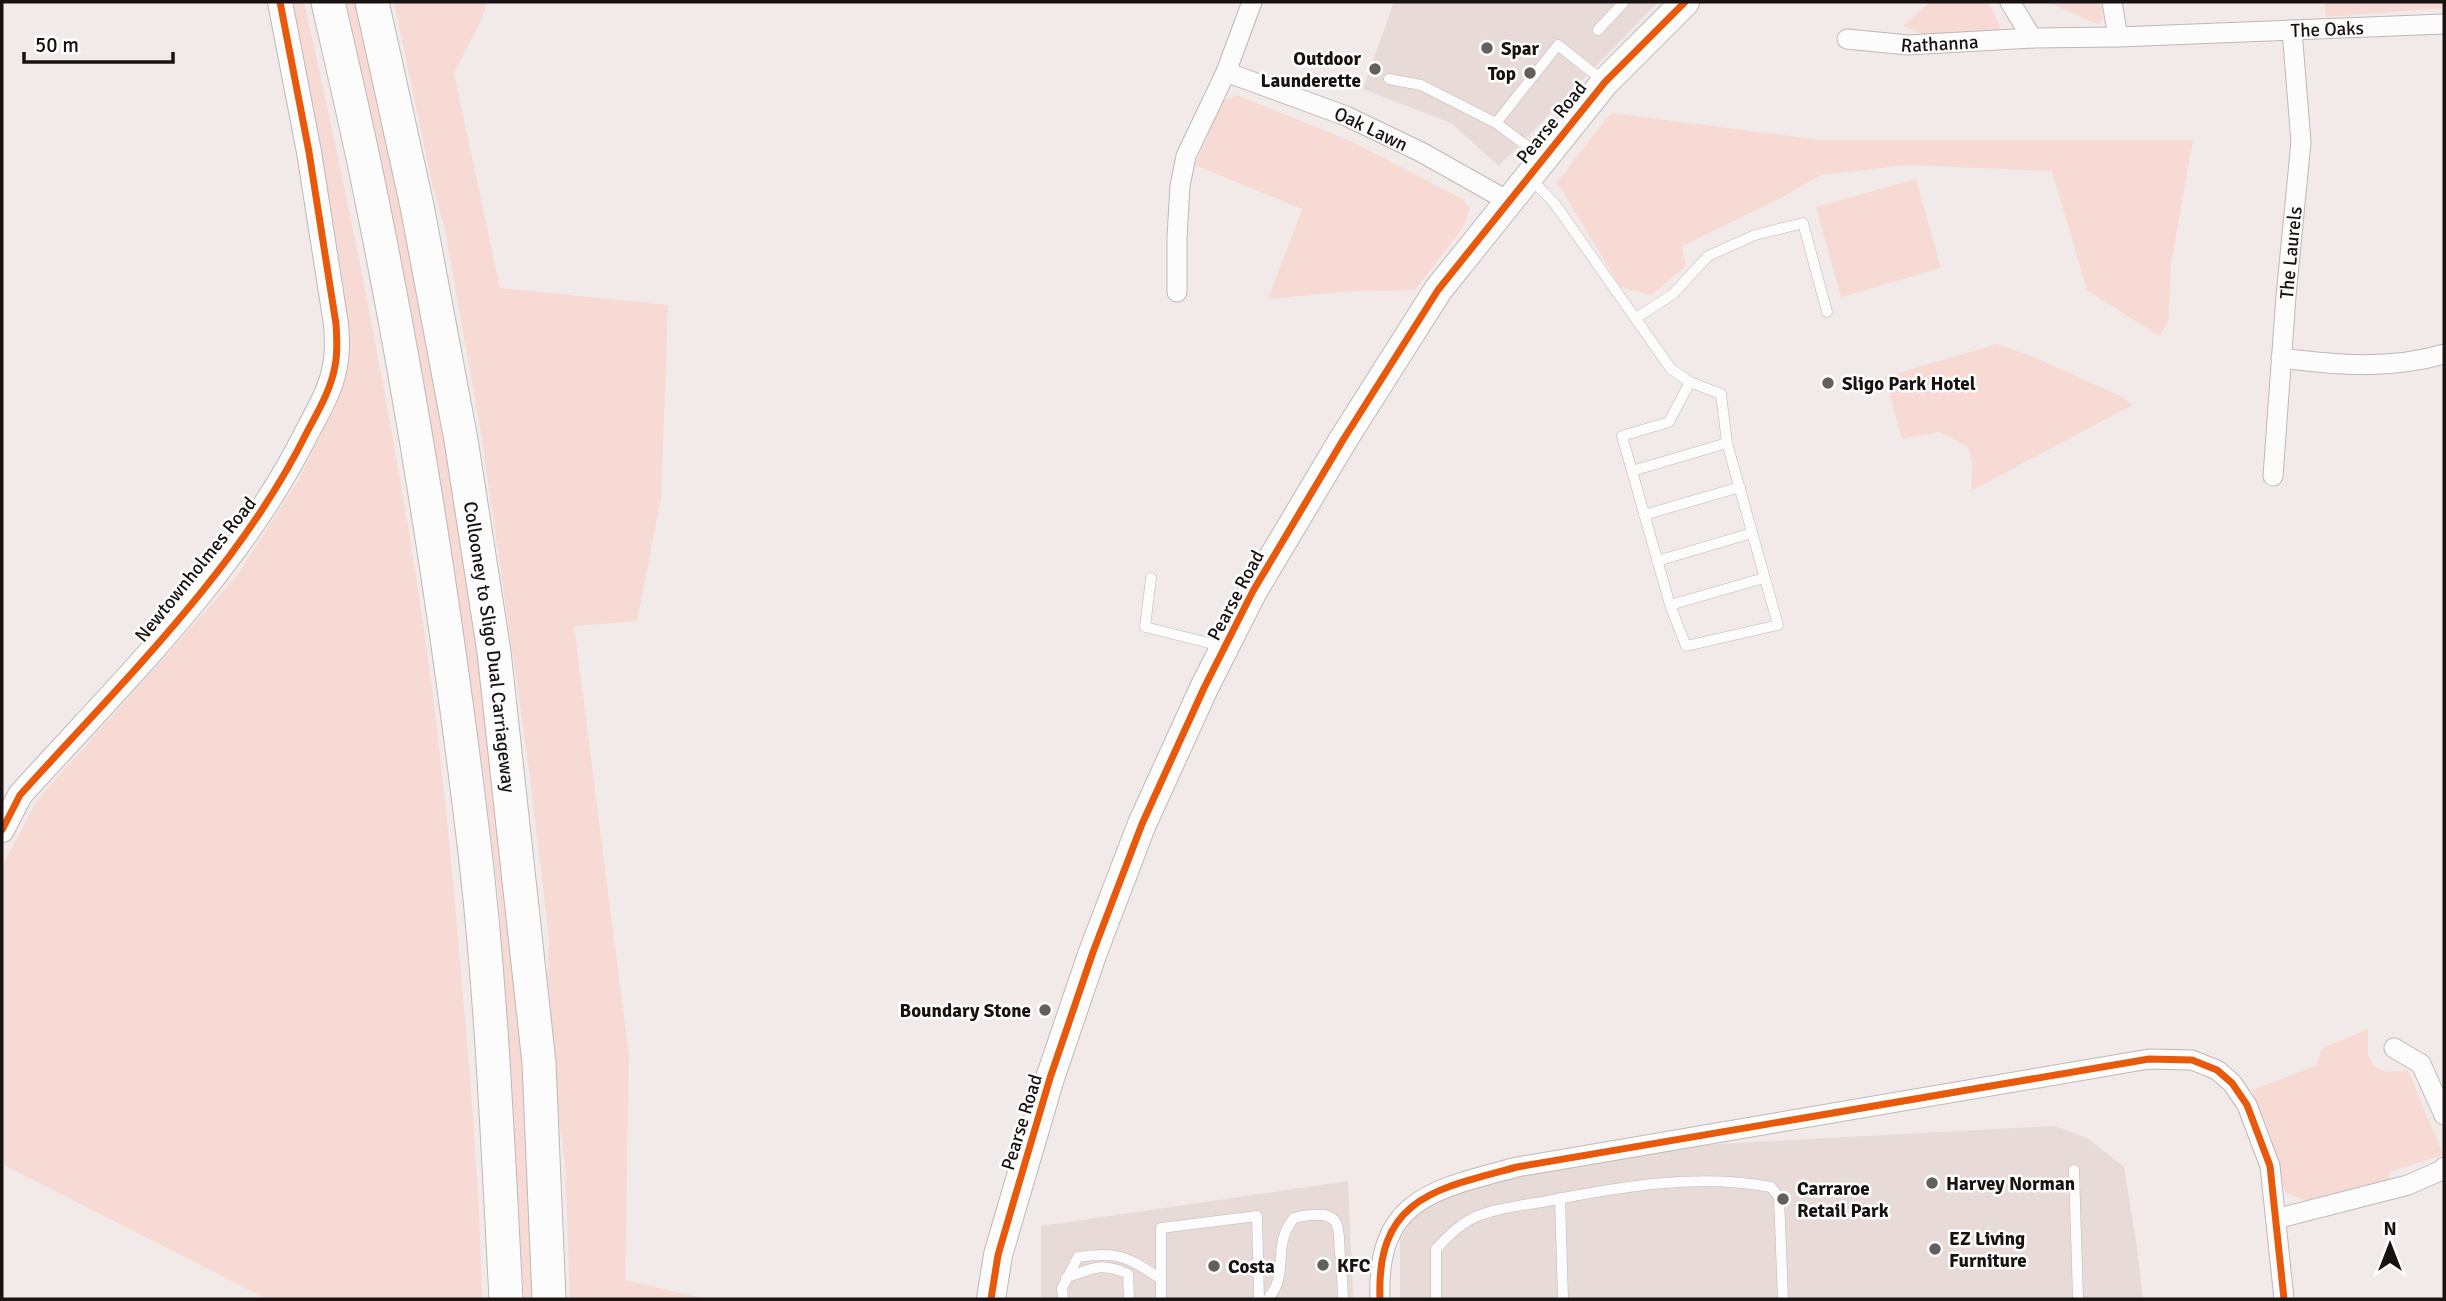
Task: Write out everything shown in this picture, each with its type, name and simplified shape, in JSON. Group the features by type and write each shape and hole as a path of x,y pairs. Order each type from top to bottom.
{"highway":[{"path":"328,2 372,201 413,419 449,654 475,855 495,1100 506,1299"},
{"name":"Collooney to Sligo Dual Carriageway","path":"372,2 420,220 461,440 494,652 539,1063 549,1299"}],"main road":[{"name":"Pearse Road","path":"991,1299 1012,1207 1050,1079 1093,953 1142,824 1253,592 1293,522 1438,290 1605,82 1685,2"}],"street":[{"name":"Newtownholmes Road","path":"2,830 20,795 182,615 255,523 291,465 325,398 335,368 338,348 334,311 309,152 280,2"},
{"path":"1177,292 1180,186 1186,156 1226,72 1252,2"},
{"path":"2010,2 2032,38"},
{"path":"2112,2 2118,37"},
{"name":"The Oaks","path":"2211,33 2444,24"},
{"name":"The Laurels","path":"2273,476 2301,142 2292,30"},
{"name":"Rathanna","path":"1847,39 1908,45 2211,33"},
{"name":"Oak Lawn","path":"1226,72 1346,116 1421,152 1508,201"},
{"path":"2281,358 2375,366 2418,362 2444,354"},
{"path":"2394,1048 2421,1064 2444,1115"},
{"path":"1380,1299 1379,1274 1382,1255 1395,1223 1413,1204 1454,1184 1517,1167 2149,1059 2192,1060 2217,1069 2232,1083 2247,1105 2270,1166 2284,1299"},
{"path":"2276,1219 2408,1185 2444,1167"}],"lane":[{"path":"1598,30 1624,2"},
{"path":"1496,123 1558,45 1605,82"},
{"path":"1390,79 1421,85 1496,123 1535,167 1555,204 1671,369 1690,382 1721,394 1727,443 1778,625 1686,646 1670,605 1622,436 1669,422 1690,382"},
{"path":"1636,318 1672,294 1709,256 1755,235 1803,223 1828,312"},
{"path":"1632,471 1727,443"},
{"path":"1644,516 1740,487"},
{"path":"1657,561 1752,533"},
{"path":"1151,578 1145,627 1225,647"},
{"path":"1670,605 1764,578"},
{"path":"2074,1170 2078,1299"},
{"path":"1436,1299 1436,1249 1462,1224 1482,1214 1641,1185 1742,1182 1771,1187 1779,1197 1783,1299"},
{"path":"1560,1198 1563,1299"},
{"path":"1268,1299 1278,1288 1285,1228 1294,1218 1321,1214 1333,1219 1337,1224 1340,1255"},
{"path":"1161,1299 1161,1228 1256,1216 1259,1299"},
{"path":"1062,1299 1065,1279 1078,1257 1104,1253 1131,1259 1161,1279"},
{"path":"1065,1279 1092,1268 1111,1267 1128,1274 1129,1299"},
{"path":"1342,1274 1343,1299"}],"shaded area":[{"path":"292,2 304,2 364,282 402,493 430,672 458,943 475,1148 482,1299 267,1299 2,1164 2,866 38,799 236,577 298,481 340,396 350,347 344,290 325,172"},
{"path":"346,2 361,2 405,206 476,620 521,1003 538,1299 524,1299 499,901 482,763 413,322"},
{"path":"394,2 487,2 482,18 454,73 500,288 668,305 661,498 637,621 574,626 629,1056 625,1280 707,1299 570,1299 565,1164 548,976 549,939 529,769 482,439 445,230 432,184"},
{"path":"1394,2 1658,2 1499,166 1451,123 1363,89"},
{"path":"1930,2 1988,2 2001,29 1996,32 1923,34 1903,26"},
{"path":"2048,2 2100,2 2103,18 2101,23 2094,23"},
{"path":"2324,2 2444,2 2444,8 2326,17"},
{"path":"1237,95 1348,140 1463,199 1470,208 1462,229 1415,290 1353,291 1268,299 1302,209 1195,165 1223,101"},
{"path":"1611,113 1820,140 2193,140 2171,264 2168,323 2159,336 2087,290 2052,171 1908,165 1821,175 1779,199 1682,246 1686,266 1651,295 1620,287 1557,182"},
{"path":"1916,179 1941,268 1841,297 1816,207"},
{"path":"1997,344 2036,358 2122,397 2132,405 1971,491 1972,462 1968,447 1940,432 1902,439 1885,377"},
{"path":"2368,1029 2368,1055 2376,1068 2387,1072 2408,1070 2443,1155 2389,1172 2389,1179 2313,1203 2285,1193 2270,1134 2252,1090 2317,1065 2321,1049"},
{"name":"Carraroe Retail Park","path":"2054,1126 2087,1138 2124,1167 2143,1299 1400,1299 1400,1239 1417,1213 1456,1184 1644,1148"},
{"path":"1348,1181 1353,1299 1041,1299 1041,1226"}],"cycle path":[{"path":"2,830 20,795 175,624 247,532 279,484 330,384 337,356 336,324 309,152 280,2"},
{"path":"991,1299 998,1255 1012,1207 1050,1078 1093,952 1142,824 1204,688 1253,591 1343,440 1438,290 1605,82 1685,2"},
{"path":"1380,1299 1381,1265 1388,1239 1400,1219 1416,1203 1460,1183 1517,1167 2149,1059 2192,1060 2217,1070 2232,1083 2247,1105 2270,1166 2284,1299"}],"place":[{"name":"Spar","path":"1487,48"},
{"name":"Outdoor Launderette","path":"1375,69"},
{"name":"Top","path":"1530,73"},
{"name":"Sligo Park Hotel","path":"1828,383"},
{"name":"Boundary Stone","path":"1045,1010"},
{"name":"Harvey Norman","path":"1932,1183"},
{"name":"Carraroe Retail Park","path":"1783,1199"},
{"name":"EZ Living Furniture","path":"1935,1249"},
{"name":"KFC","path":"1323,1265"},
{"name":"Costa","path":"1214,1266"}]}
